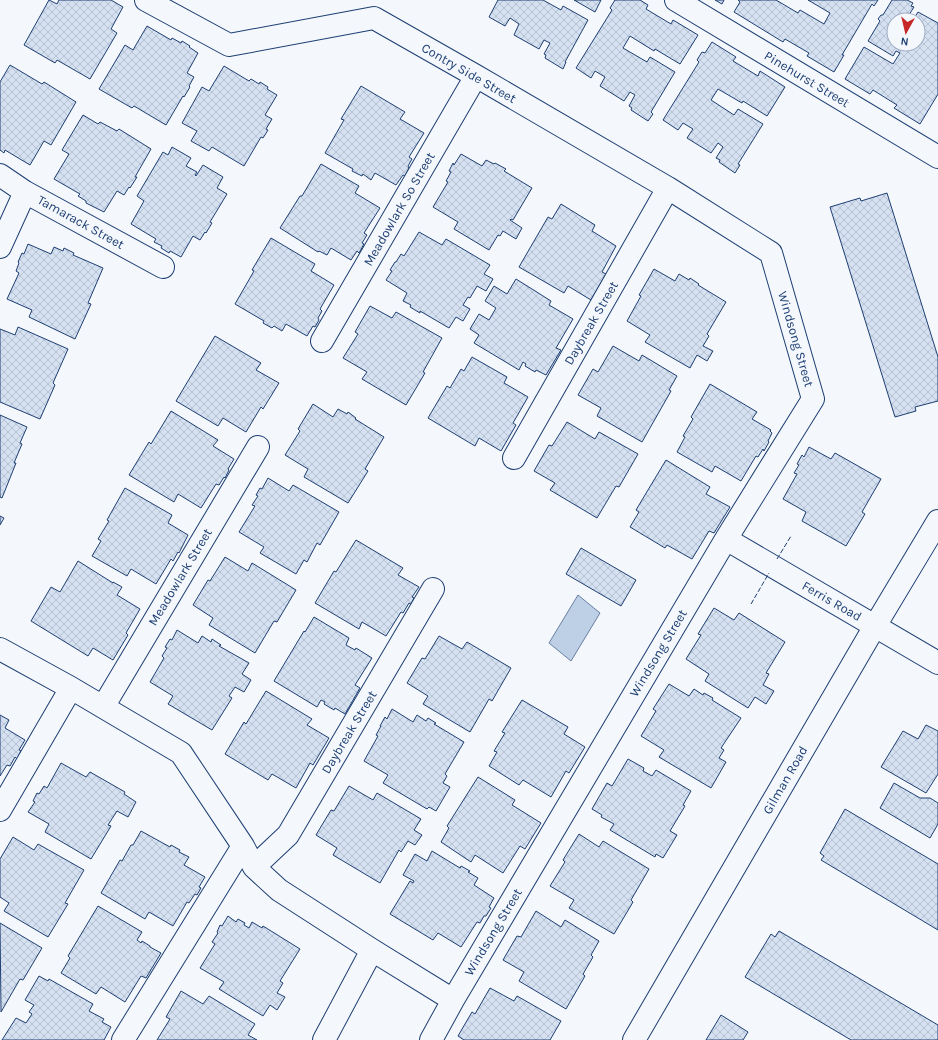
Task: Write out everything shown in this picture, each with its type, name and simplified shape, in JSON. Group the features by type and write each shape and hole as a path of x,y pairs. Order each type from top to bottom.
{"street":[{"name":"Contry Side Street","path":"146,0 229,45 374,18 668,188 772,253"},
{"name":"Pinehurst Street","path":"676,0 938,157"},
{"name":"Meadowlark So Street","path":"322,341 476,76"},
{"name":"Tamarack Street","path":"0,175 25,192 163,267"},
{"name":"Daybreak Street","path":"514,458 668,188"},
{"path":"0,247 25,192"},
{"name":"Windsong Street","path":"431,1040 453,1000 726,539 813,399 772,253"},
{"name":"Meadowlark Street","path":"103,707 258,447"},
{"name":"Gilman Road","path":"634,1040 875,626 938,521"},
{"name":"Ferris Road","path":"726,539 938,663"},
{"name":"Daybreak Street","path":"254,867 288,835 433,590"},
{"path":"0,649 71,688 181,753 243,846 254,867 279,890 453,1000"},
{"path":"0,810 71,688"},
{"path":"123,1040 243,846"},
{"path":"324,1040 372,950"}],"water":[{"path":"578,595 600,613 571,661 549,643"}],"building":[{"path":"49,0 57,4 59,0 111,0 123,7 111,29 117,33 90,79 57,60 55,63 24,45"},
{"path":"498,0 543,0 561,10 563,6 588,20 565,62 563,69 545,58 546,55 544,54 550,43 544,40 539,49 514,35 519,24 510,18 505,26 489,17"},
{"path":"574,0 601,0 595,12"},
{"path":"615,0 640,0 648,5 646,9 671,24 673,20 698,35 680,64 655,49 654,51 630,36 623,48 647,62 650,57 675,72 651,112 653,114 648,121 631,110 632,108 629,106 635,95 630,92 624,101 600,86 605,77 595,71 591,78 576,68 612,10 610,8"},
{"path":"715,0 724,0 722,4"},
{"path":"738,0 776,0 798,13 800,10 824,24 830,13 808,0 878,0 874,6 872,4 842,55 844,55 834,72 807,56 809,53 785,39 783,42 734,12 740,2"},
{"path":"892,0 907,0 913,3 911,6 914,7 911,12 886,12 886,52 868,41 880,21 878,19 881,15 883,15"},
{"path":"926,16 938,23 938,94 920,124 894,108 897,105 873,90 870,94 845,79 864,47 893,64 900,53 898,52 926,52"},
{"path":"147,26 171,40 172,38 181,43 182,41 198,53 187,73 194,77 189,86 190,87 166,125 134,106 132,108 99,89 125,45 133,50"},
{"path":"712,42 736,57 733,61 758,76 760,71 785,87 767,116 743,101 742,103 718,89 711,100 734,115 738,109 763,124 738,164 740,165 735,173 719,162 720,160 716,158 723,147 718,143 711,153 687,138 693,129 683,123 678,130 663,120 699,62 697,60 702,52 705,53"},
{"path":"886,52 895,52 893,56"},
{"path":"10,65 42,84 44,82 76,102 51,145 44,141 30,165 5,150 4,153 0,150 0,82"},
{"path":"224,66 249,81 251,79 259,84 260,82 268,87 267,89 277,95 265,115 272,119 266,129 268,130 263,138 261,137 244,166 212,147 209,151 191,141 197,131 182,123 202,87 209,91"},
{"path":"361,86 405,112 400,119 424,133 409,157 412,159 405,176 403,175 396,185 375,173 371,180 363,174 362,176 325,153 344,120 341,119"},
{"path":"83,115 98,124 100,122 117,131 119,129 151,149 130,188 129,187 124,195 117,191 104,212 86,203 86,201 78,196 80,194 54,179 69,154 62,150"},
{"path":"172,147 191,158 186,166 197,172 195,175 196,176 203,165 223,177 217,188 227,194 210,222 212,223 206,233 205,232 200,240 193,236 181,257 170,251 169,253 161,248 162,246 154,242 156,239 131,224 144,201 137,196 163,152 168,155"},
{"path":"461,154 482,166 486,160 494,164 495,163 506,169 504,171 532,188 513,220 510,220 522,228 516,239 503,231 500,236 498,235 489,250 454,229 458,222 433,207 448,182 446,181 451,172 449,171 453,163 454,165"},
{"path":"321,164 359,186 355,193 380,208 364,233 367,235 362,243 364,244 359,253 357,251 351,260 331,248 327,255 319,251 318,252 280,228 300,196 302,196"},
{"path":"887,193 938,357 938,401 915,407 916,411 895,417 830,207 860,198 861,201"},
{"path":"561,204 595,225 592,231 616,246 602,272 606,274 591,300 568,286 564,293 519,267 548,217 552,219"},
{"path":"419,232 442,245 446,239 490,265 484,274 493,279 486,291 477,286 470,298 468,297 463,305 470,309 463,321 456,317 449,328 420,311 420,313 410,307 411,305 403,301 407,293 386,280 392,271 390,270 395,262 401,254 404,256"},
{"path":"271,238 315,264 311,271 334,285 320,309 322,311 318,318 319,320 307,336 286,324 282,331 274,326 272,328 263,323 264,321 235,304 254,271 252,270"},
{"path":"28,244 51,254 54,247 63,251 64,248 74,253 73,255 103,268 88,303 91,304 75,339 29,317 32,310 7,299 19,273 16,271 18,262 22,253 24,254"},
{"path":"654,269 675,281 679,274 689,280 690,278 699,284 698,285 726,302 707,334 709,336 703,346 713,351 707,361 697,355 690,368 645,342 650,335 627,321 641,296 639,295"},
{"path":"516,279 551,301 549,305 573,319 556,348 561,350 546,375 536,370 535,372 525,366 526,364 523,362 519,370 474,343 479,335 470,329 479,314 489,320 496,308 485,301 494,286 507,294"},
{"path":"370,306 392,318 396,312 442,338 423,372 425,373 406,405 362,379 367,372 343,358 358,334 355,332"},
{"path":"18,327 68,349 53,383 55,385 40,419 0,402 0,329 15,335"},
{"path":"215,336 261,363 256,370 279,383 263,409 261,407 246,432 223,418 218,426 176,401"},
{"path":"613,346 639,361 642,355 677,376 669,390 671,391 642,442 597,416 601,408 578,395 593,369 598,372"},
{"path":"472,357 507,377 504,383 528,397 513,423 516,425 501,451 479,438 475,446 428,418 447,386 450,388 461,369 464,371"},
{"path":"710,384 757,412 752,419 771,430 770,431 772,433 764,451 763,449 758,457 756,456 741,481 715,466 712,472 677,452 685,437 683,436 693,419 691,417"},
{"path":"313,404 333,417 338,409 347,414 348,412 356,418 355,419 384,437 365,469 368,471 348,503 304,477 308,469 285,455 300,431 298,429"},
{"path":"171,411 218,440 213,446 234,459 225,478 224,477 219,485 216,484 201,508 178,494 174,502 129,475 149,442 151,444"},
{"path":"0,415 27,427 20,443 22,444 14,463 16,463 2,498 0,497"},
{"path":"567,422 595,439 599,432 638,454 619,487 616,486 597,518 550,490 555,483 534,471 549,445 552,446"},
{"path":"809,447 831,459 835,453 881,479 862,512 865,514 846,546 802,521 806,512 783,499 797,474 794,473 799,465 797,464 802,455 804,457"},
{"path":"666,460 710,487 706,494 730,507 714,533 709,531 692,559 667,545 665,548 630,527 639,512 636,510"},
{"path":"268,478 289,491 293,485 339,512 320,545 317,543 307,562 304,560 296,574 260,553 264,547 239,532 255,506 252,505 258,496 256,495 260,488 262,489"},
{"path":"125,488 172,515 168,523 188,535 179,553 178,552 173,561 171,559 156,584 131,569 127,576 92,556 101,541 98,539 109,521 107,520"},
{"path":"0,516 4,518 0,525"},
{"path":"356,540 403,568 398,575 419,587 412,597 414,598 411,604 409,603 403,613 401,612 386,636 362,622 359,629 315,603 334,571 336,572"},
{"path":"581,548 636,580 621,606 566,574"},
{"path":"225,557 248,571 252,563 296,590 277,622 274,621 255,653 209,625 213,618 193,605 208,580 210,581"},
{"path":"78,561 122,587 117,595 140,609 126,633 128,635 113,660 93,648 88,656 31,621 51,587 60,592"},
{"path":"714,608 734,620 739,613 785,642 766,673 769,674 763,685 774,691 766,704 755,697 748,708 705,681 709,674 686,659 701,635 698,634"},
{"path":"314,617 349,638 346,645 355,650 356,648 372,658 355,685 360,688 345,714 335,708 334,710 324,704 325,702 321,700 317,707 274,681"},
{"path":"177,630 198,643 202,636 211,642 212,639 221,645 219,646 249,663 242,674 251,680 244,692 235,687 229,696 232,698 212,730 168,704 173,696 150,682 164,658 162,656 167,648 165,647 170,639 172,640"},
{"path":"439,636 462,649 467,642 511,668 492,701 489,699 470,732 423,704 428,696 407,683 422,658 425,659"},
{"path":"669,684 689,696 694,689 703,695 704,693 713,698 712,700 741,718 721,748 724,750 719,758 726,762 711,788 659,757 664,750 641,736 656,711 653,709"},
{"path":"266,691 312,719 307,725 329,738 313,765 310,763 296,788 272,774 268,780 225,754 244,722 246,724"},
{"path":"522,700 568,727 564,734 585,747 569,773 566,771 551,797 523,780 519,785 489,766 497,752 494,751 505,733 502,732"},
{"path":"392,709 413,722 417,715 426,721 428,718 436,723 434,724 464,742 445,774 447,776 443,783 450,787 436,811 429,807 427,809 383,783 388,775 364,761 378,736 376,735 380,726 385,717 387,719"},
{"path":"0,715 9,720 5,728 25,740 19,750 21,751 17,759 15,757 10,766 7,765 0,776"},
{"path":"926,725 938,731 938,774 926,793 881,767 903,731 918,739"},
{"path":"628,759 644,768 643,771 652,776 656,770 691,791 683,805 685,806 670,831 677,835 663,858 656,854 655,857 610,830 614,824 601,817 602,815 592,809 607,783 612,786"},
{"path":"61,763 86,777 90,772 125,792 124,794 136,802 128,817 117,811 108,825 111,826 91,859 45,832 49,824 28,812 35,802 33,801 37,793 39,794 44,786 47,788"},
{"path":"478,777 515,800 512,805 541,823 525,849 520,846 503,873 475,855 471,862 441,842 449,828 447,826"},
{"path":"894,783 920,798 930,798 938,803 938,824 930,838 880,808"},
{"path":"349,786 373,800 377,793 421,819 414,830 422,835 415,845 408,841 401,852 399,850 380,883 333,855 337,848 316,835 331,810 334,811"},
{"path":"845,809 938,864 938,930 821,860 824,856 820,853"},
{"path":"141,831 170,847 171,845 180,850 179,852 189,857 184,865 205,877 199,887 201,888 197,895 195,894 189,903 187,902 173,926 149,912 145,919 101,893 120,860 122,861"},
{"path":"579,834 599,847 603,841 649,869 631,900 633,902 614,934 569,908 574,900 550,886 565,862 563,860"},
{"path":"13,837 34,850 38,844 84,870 65,903 68,904 48,937 4,911 9,903 0,897 0,859"},
{"path":"432,851 460,868 461,866 470,871 468,872 478,878 474,885 494,898 489,907 491,908 486,916 484,916 480,923 477,922 461,947 438,933 433,940 390,914 410,881 413,883 414,881 403,875 415,854 427,861"},
{"path":"98,906 142,932 137,940 141,943 142,941 161,953 146,978 141,976 125,1002 101,987 96,994 61,973 70,958 68,956"},
{"path":"536,911 561,927 565,920 599,941 591,955 593,957 583,974 585,976 566,1009 519,981 524,972 503,960 517,936 521,937"},
{"path":"228,916 236,922 238,919 245,923 244,925 249,928 252,922 262,928 263,926 300,949 280,981 283,983 277,993 285,997 277,1010 270,1005 263,1016 219,989 224,982 200,968 215,944 212,942 218,933 217,932 220,925 222,926"},
{"path":"0,923 42,948 23,980 20,979 1,1012"},
{"path":"779,931 938,1025 938,1040 851,1040 745,977 771,934 775,937"},
{"path":"39,976 48,981 49,979 93,1004 89,1011 104,1019 102,1022 111,1027 104,1040 2,1040 16,1018 26,1023 32,1014 29,1012 34,1005 25,1000"},
{"path":"490,988 514,1001 517,996 561,1021 550,1040 464,1040 458,1036 472,1012 475,1014"},
{"path":"181,991 203,1004 209,996 255,1024 248,1035 257,1040 157,1040 170,1019 166,1017"},
{"path":"721,1015 748,1032 743,1040 706,1040"}],"fence":[{"path":"777,559 791,536"},
{"path":"751,604 769,573"}]}
